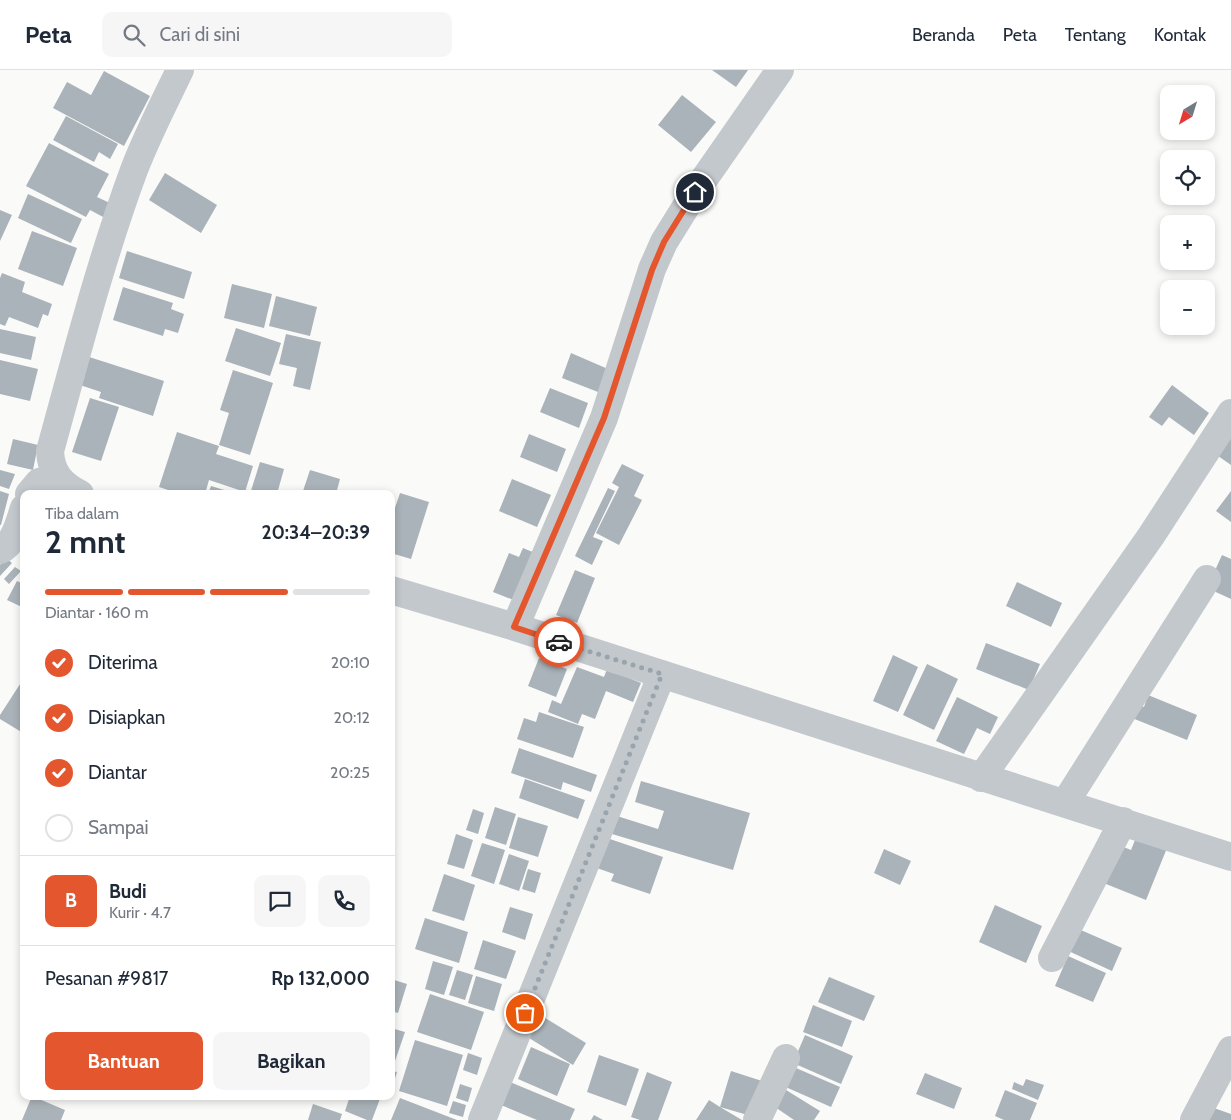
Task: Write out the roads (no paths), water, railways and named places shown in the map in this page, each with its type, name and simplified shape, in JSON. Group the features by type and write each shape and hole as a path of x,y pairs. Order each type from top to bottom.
{"street":[{"path":"73,490 63,484 53,471 50,462 50,451 93,292 134,172 148,137 180,70"},
{"path":"514,627 604,418 652,270 664,242 695,192 780,70"},
{"path":"981,778 1151,536 1231,413"},
{"path":"32,490 39,482 58,478"},
{"path":"0,550 8,546 20,519"},
{"path":"1065,803 1207,579"},
{"path":"395,591 662,674 1231,857"},
{"path":"482,1120 662,674"},
{"path":"1052,958 1122,821"},
{"path":"1194,1120 1231,1050"},
{"path":"757,1120 786,1058"}]}
